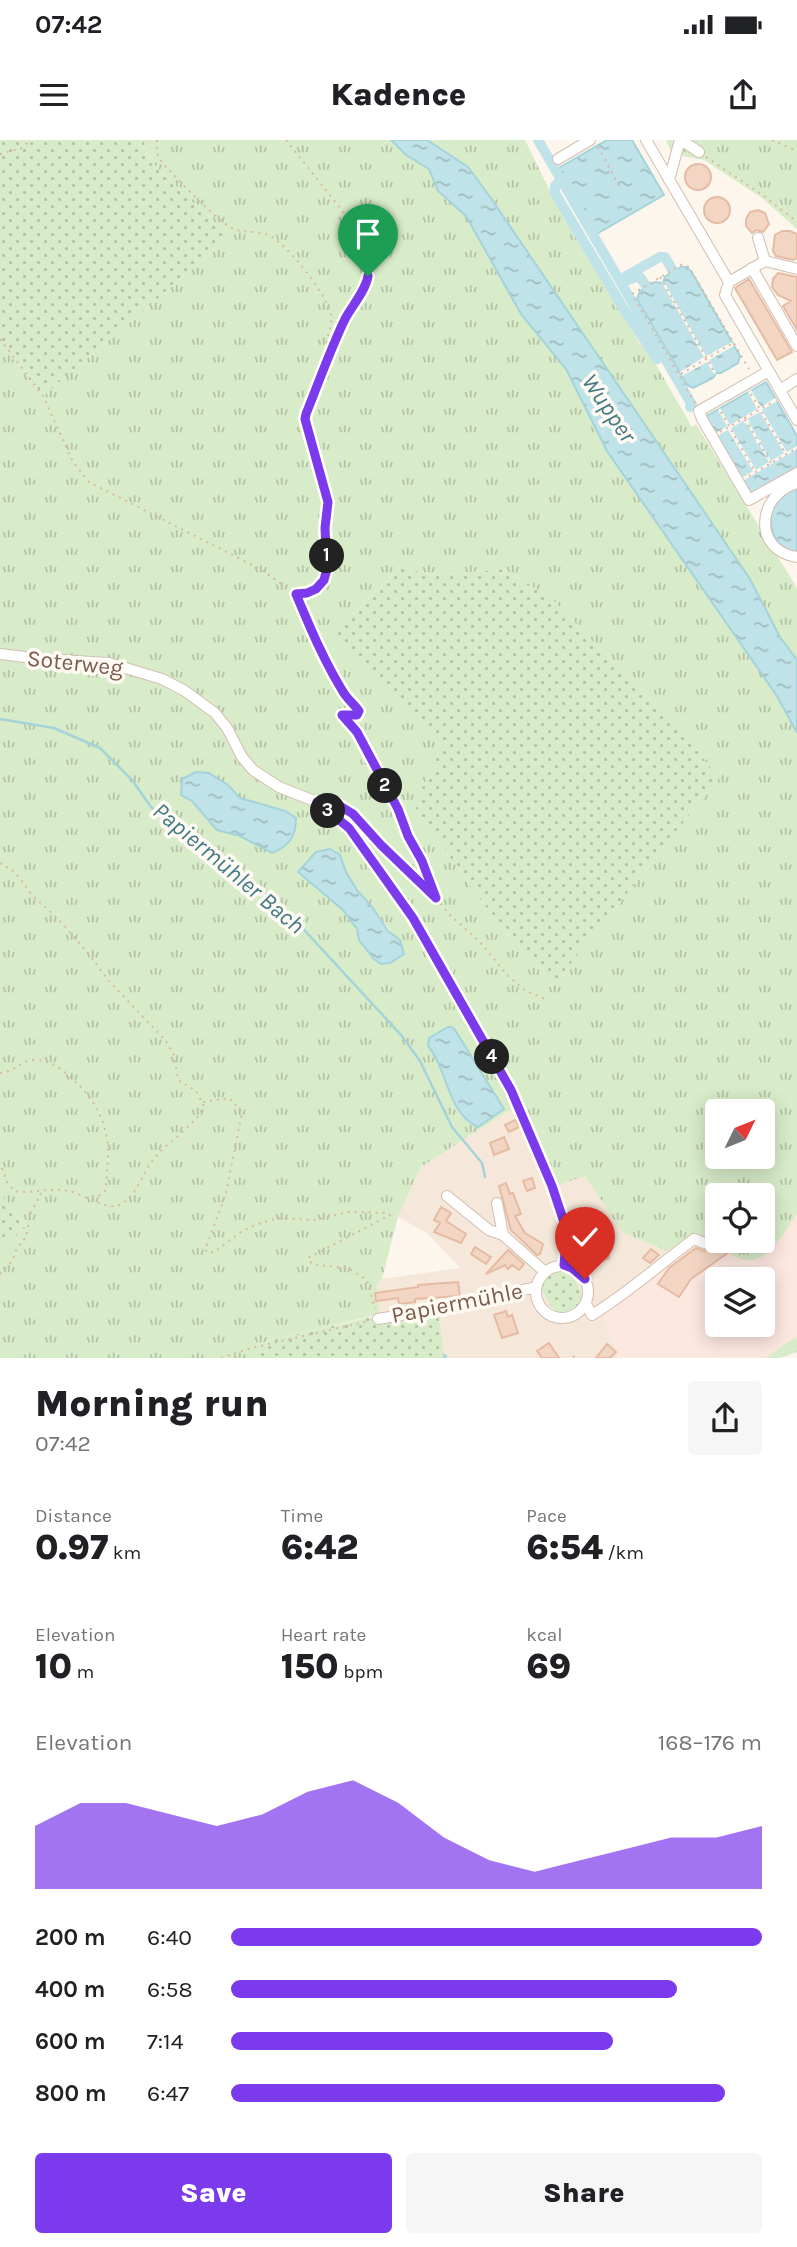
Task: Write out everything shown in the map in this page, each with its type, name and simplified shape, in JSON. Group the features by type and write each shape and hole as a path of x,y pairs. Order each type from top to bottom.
{"street":[{"path":"646,140 729,282"},
{"path":"669,180 681,140 699,152"},
{"path":"558,159 593,143"},
{"path":"758,238 765,261"},
{"path":"797,269 765,261 729,282 725,295 769,371 778,395 797,420"},
{"path":"752,268 797,346"},
{"path":"769,371 699,411 750,500 797,472"},
{"path":"778,395 797,379"},
{"path":"797,483 775,494 765,517 766,530 771,541 779,550 797,557"},
{"name":"Soterweg","path":"0,654 109,663 162,679 185,691 215,713 253,770 272,783 317,802 349,828 413,918 511,1090 552,1186 567,1231 564,1265"},
{"path":"447,1196 489,1230 503,1235 545,1272"},
{"path":"497,1203 503,1235"},
{"path":"564,1265 585,1279 589,1296 586,1304 592,1315 625,1295 694,1239 704,1243"},
{"name":"Papiermühle","path":"564,1265 545,1272 536,1287 538,1303 549,1315 557,1318 573,1316 586,1304"},
{"name":"Papiermühle","path":"378,1319 445,1308 536,1287"}],"path":[{"path":"0,154 22,148 30,140"},
{"path":"157,140 157,154 164,165 220,220 235,230 267,234 280,243 299,264 331,314 325,346 326,359"},
{"path":"286,140 356,228 362,242 368,276 367,284 356,299 326,359 305,419 328,502 325,528 327,572 316,589 296,594"},
{"path":"772,140 797,151"},
{"path":"593,143 621,189"},
{"path":"699,152 797,222"},
{"path":"699,411 632,293 660,277 684,265 692,269 755,379"},
{"path":"660,277 715,373"},
{"path":"0,339 43,396 73,463 83,477 104,491 260,569 296,594 316,642 344,693 359,711 357,715 342,715 357,732 398,809 436,898"},
{"path":"679,375 734,343"},
{"path":"749,391 786,454"},
{"path":"714,436 778,395"},
{"path":"719,409 755,472"},
{"path":"745,418 771,463"},
{"path":"748,476 797,447"},
{"path":"317,802 332,801 353,814 449,914 479,941 508,976 526,991 545,999"},
{"path":"0,863 15,872 31,894 88,953 108,980 158,1031 174,1055 178,1080 196,1091 203,1102 197,1117 154,1158 125,1201 114,1206 62,1190 12,1190 0,1164"},
{"path":"0,1073 11,1071 29,1060 44,1061 67,1074 91,1099 100,1114 108,1151 106,1190 94,1199"},
{"path":"203,1102 229,1098 242,1112 226,1193 205,1250 208,1253 214,1252 255,1225 277,1218 315,1220 348,1212 390,1215 308,1258 312,1264 350,1269 367,1280 378,1319 251,1348 221,1358"},
{"path":"0,1275 26,1237 26,1227 41,1192"}],"shaded area":[{"path":"518,1105 585,1175 623,1233 667,1251 635,1282 602,1307 618,1358 445,1358 437,1307 380,1314 377,1284 382,1279 460,1268 427,1233 398,1217 421,1167"},
{"path":"797,1214 797,1336 765,1358 618,1358 602,1307 635,1282 667,1251 694,1234 705,1237 705,1253 775,1253 775,1244"}],"green space":[{"path":"0,140 144,140 147,157 229,238 43,396 25,371 0,346"},
{"path":"144,140 391,140 406,155 429,169 438,191 466,216 521,314 566,369 607,451 777,696 797,733 797,1214 775,1245 775,1183 705,1183 705,1238 695,1234 667,1251 623,1233 585,1176 552,1187 518,1105 421,1167 398,1217 382,1279 377,1284 380,1314 256,1344 261,1358 0,1358 0,1251 26,1227 0,1193 0,346 25,371 43,396 229,238 147,157","holes":["401,567 434,575 504,569 551,598 689,740 719,778 553,986 481,901 414,806 443,742 330,635","228,785 240,798 259,805 272,853 240,836 217,830 192,801","340,855 353,882 400,940 359,940 356,929 343,910 327,892 299,872","452,1027 455,1030 504,1109 457,1109 438,1058"]},
{"path":"427,140 525,140 549,189 640,344 647,349 692,427 696,424 797,588 797,660 780,637 750,579 488,194 468,167"},
{"path":"666,140 797,140 797,229 762,198 704,160 672,154"},
{"path":"401,567 434,575 504,569 551,598 689,740 719,778 553,986 481,901 414,806 330,635"},
{"path":"0,1193 26,1227 0,1251"},
{"path":"731,1253 767,1253 757,1259 739,1258"},
{"path":"558,1271 572,1273 583,1298 575,1309 564,1313 555,1313 540,1287 545,1278"},
{"path":"438,1312 445,1358 261,1358 255,1344 371,1317 377,1323"},
{"path":"797,1336 797,1352 780,1358 765,1358"}],"water":[{"name":"Wupper","path":"391,140 427,140 468,167 488,194 750,579 780,637 797,660 797,733 777,696 607,451 566,369 521,314 466,216 438,191 429,169 406,155"},
{"path":"607,140 632,140 664,195 595,235 557,169"},
{"path":"681,267 691,271 740,356 738,363 693,388 687,385 637,299 640,291 655,282 663,283 665,277"},
{"path":"766,382 797,436 797,469 750,497 703,418"},
{"path":"792,488 797,488 797,553 778,542 771,523 771,508"},
{"path":"196,772 209,773 228,785 240,798 285,811 296,818 295,831 290,840 272,853 240,836 217,830 192,801 181,795 182,779"},
{"path":"330,849 340,855 357,890 388,931 400,940 404,954 390,963 381,964 374,959 359,940 357,929 343,910 298,872 316,852"},
{"path":"448,1027 455,1030 504,1109 478,1127 460,1112 428,1046 429,1038"}],"pier":[{"path":"664,282 706,356 732,342 734,346 709,360 716,373 714,374 707,362 682,376 680,372 704,357 674,304 672,305 673,302 662,283"},
{"path":"751,390 761,407 775,398 777,401 762,410 787,452 797,446 797,449 741,482 740,479 753,471 728,430 715,437 713,435 727,426 718,410 720,408 730,425 757,409 748,392","holes":["760,412 784,453 771,461 747,419","745,420 744,423 757,442 755,443 759,444 769,462 756,470 731,428"]}],"building":[{"path":"698,164 707,168 711,177 707,186 698,190 689,186 685,177 689,168"},
{"path":"717,197 726,201 730,210 726,219 717,223 708,219 704,210 708,201"},
{"path":"758,210 765,213 769,224 763,232 756,230 752,233 746,226 746,219 750,212"},
{"path":"782,231 797,234 797,258 793,260 776,256 773,251 775,235"},
{"path":"778,273 797,277 797,330 783,306 791,301 778,295 772,287 773,279"},
{"path":"749,279 792,352 777,360 735,288"},
{"path":"515,1120 519,1127 509,1132 505,1125"},
{"path":"504,1137 509,1149 494,1155 490,1143"},
{"path":"532,1178 535,1188 527,1191 523,1181"},
{"path":"506,1183 521,1214 515,1216 525,1233 543,1244 540,1254 537,1255 511,1230 499,1186"},
{"path":"441,1207 451,1213 446,1221 466,1234 461,1243 434,1232 440,1223 434,1220"},
{"path":"598,1225 604,1244 607,1243 609,1258 591,1264 580,1239 592,1233 591,1228"},
{"path":"475,1247 491,1257 486,1264 471,1254"},
{"path":"696,1248 728,1253 691,1279 679,1297 658,1284 669,1268"},
{"path":"651,1249 659,1255 650,1263 643,1258"},
{"path":"508,1250 524,1264 519,1270 512,1265 508,1269 505,1265 486,1274"},
{"path":"458,1282 460,1296 415,1299 415,1302 399,1304 398,1298 376,1301 375,1293 418,1285"},
{"path":"506,1311 508,1317 512,1315 518,1333 502,1338 494,1315"},
{"path":"549,1343 559,1358 542,1358 537,1351"},
{"path":"607,1344 616,1352 610,1358 596,1358"}],"waterway":[{"path":"538,140 692,405 690,407"},
{"path":"561,180 555,186 555,193 657,359"},
{"path":"626,276 660,257 665,257 673,271"},
{"path":"628,280 639,276 647,287"},
{"name":"Papiermühler Bach","path":"0,719 54,728 100,748 132,780 151,807 172,826 266,893 295,920 402,1036 420,1061 452,1127 482,1163 485,1177"}],"route":[{"path":"368,276 367,284 356,299 326,359 306,414 305,419 328,502 325,528 327,572 316,589 301,595 296,594 316,642 344,693 359,711 357,715 342,715 357,732 362,746 398,809 436,898 353,814 332,801 317,802 349,828 413,918 511,1090 552,1186 567,1231 564,1265 580,1272 585,1279"}]}
